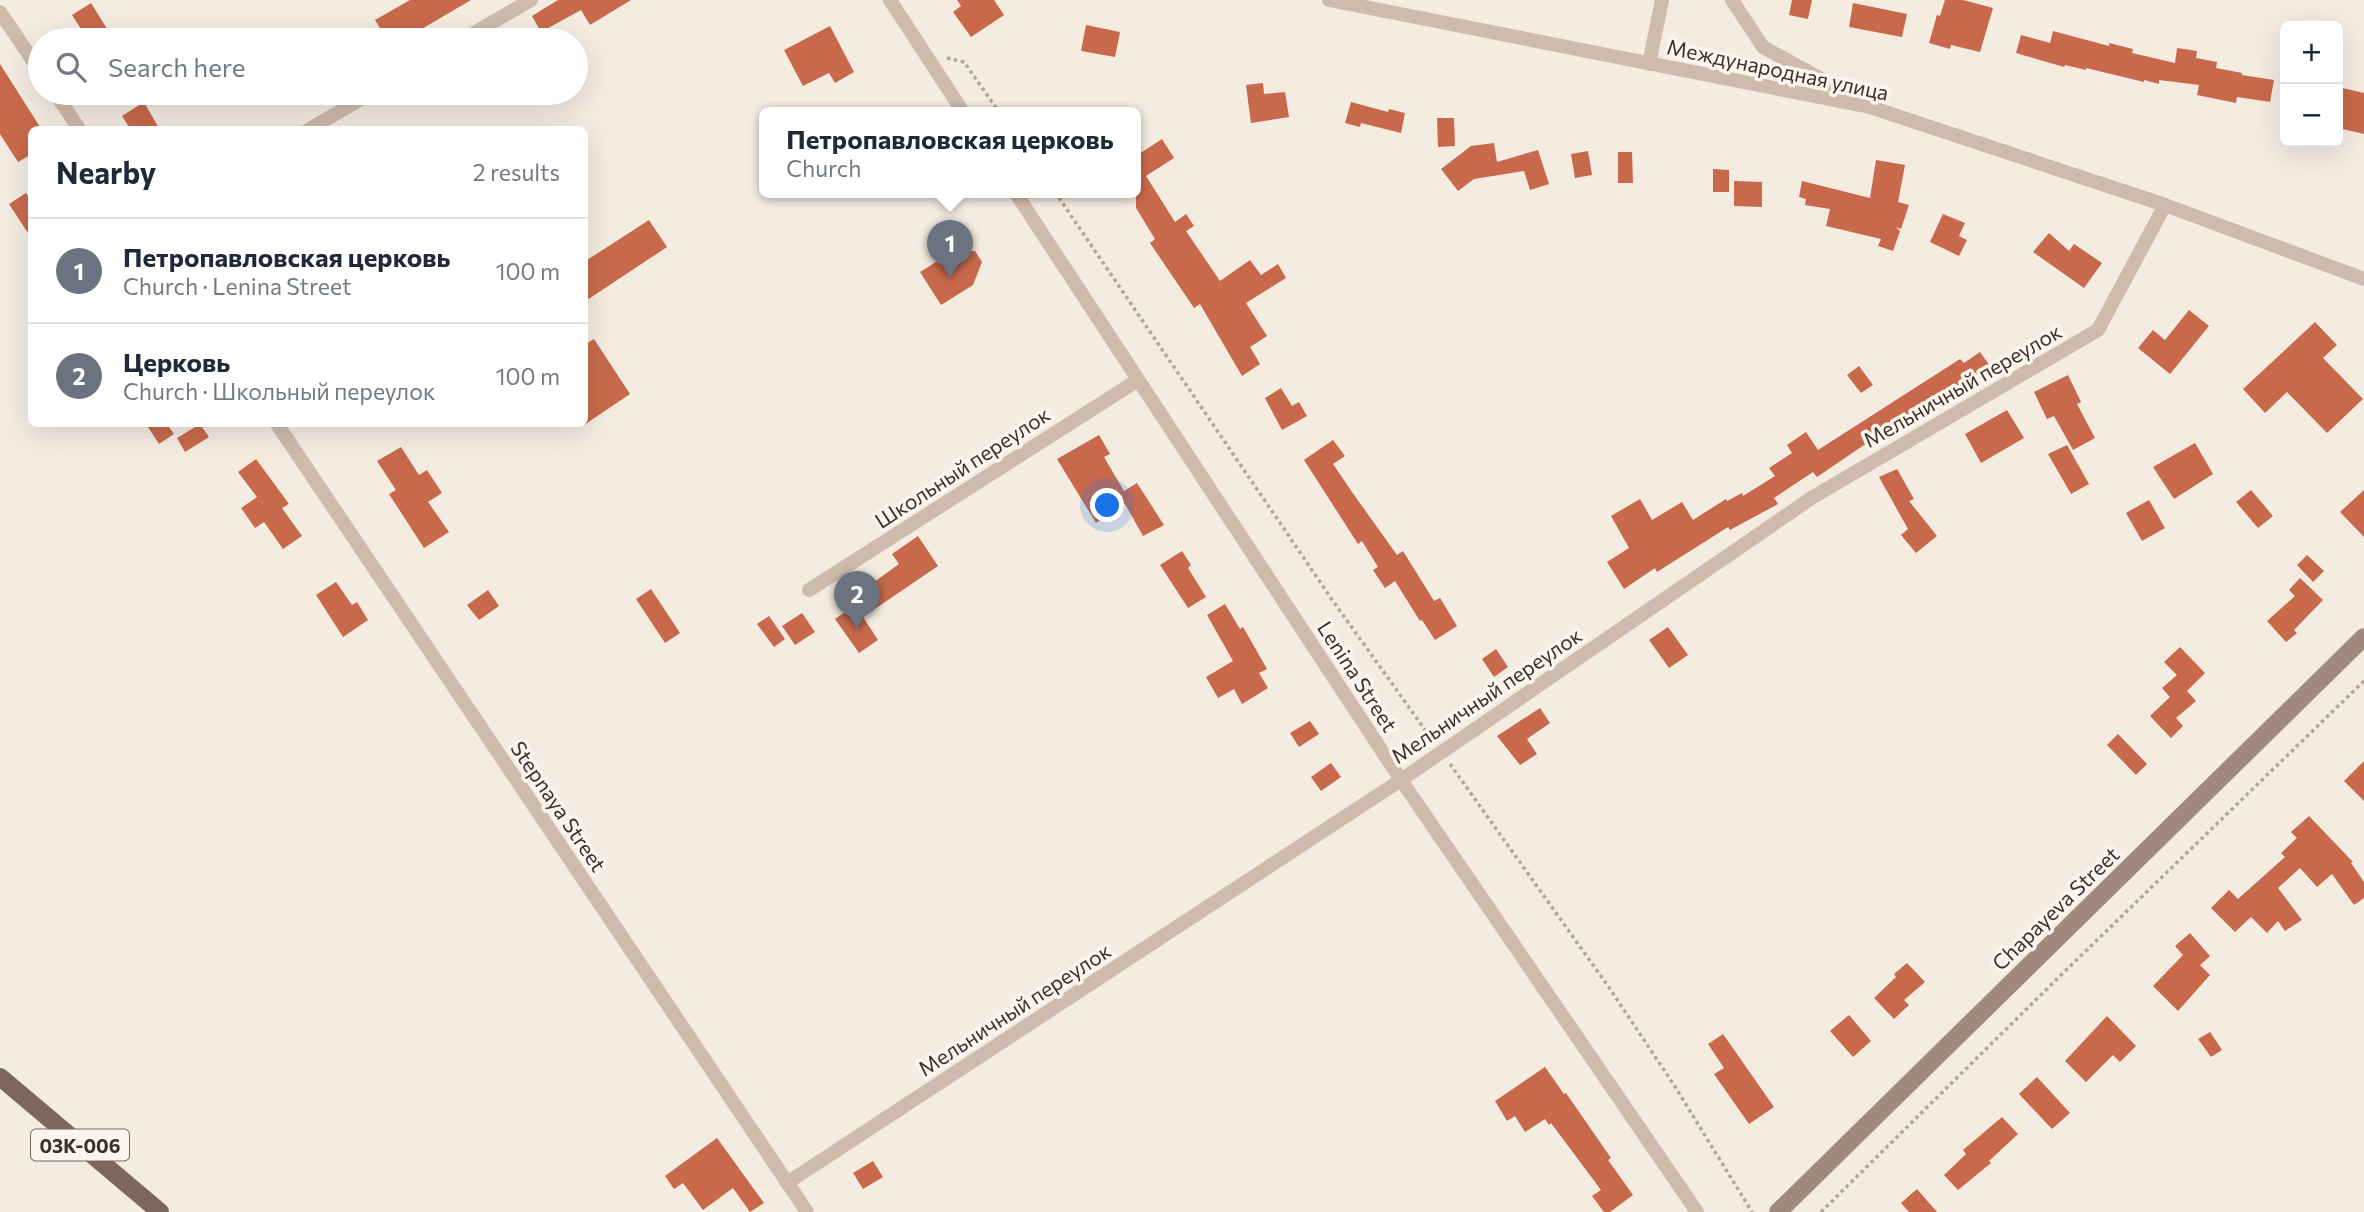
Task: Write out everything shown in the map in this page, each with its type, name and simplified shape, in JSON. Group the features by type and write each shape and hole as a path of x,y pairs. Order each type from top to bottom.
{"main road":[{"name":"Chapayeva Street","path":"1779,1212 2364,637"},
{"name":"03К-006","path":"0,1077 160,1212"}],"street":[{"path":"483,28 531,0"},
{"path":"890,0 960,107"},
{"name":"Международная улица","path":"1329,0 1870,107 2165,205 2364,279"},
{"path":"1649,64 1662,0"},
{"path":"1732,0 1763,47 1870,107"},
{"path":"0,12 28,53"},
{"path":"63,105 76,126"},
{"path":"315,126 351,105"},
{"name":"Lenina Street","path":"1019,198 1401,779 1697,1212"},
{"name":"Мельничный переулок","path":"787,1183 1401,779 1813,497 2098,330 2165,205"},
{"name":"Школьный переулок","path":"809,590 1138,380"},
{"name":"Stepnaya Street","path":"279,427 807,1212"}],"path":[{"path":"923,51 964,62 996,107"},
{"path":"1059,198 1333,601 1623,1008 1752,1212"},
{"path":"1821,1212 2364,681"}],"building":[{"path":"410,0 471,0 423,28 380,28 375,20"},
{"path":"558,0 631,0 590,25 581,10 548,28 539,28 532,16"},
{"path":"957,0 994,0 1004,15 971,37 953,12 961,6"},
{"path":"1792,0 1812,0 1808,19 1789,15"},
{"path":"1945,0 1963,0 1993,8 1980,52 1951,45 1950,49 1929,43 1937,15 1940,16"},
{"path":"91,3 107,28 80,28 72,15"},
{"path":"1853,3 1907,14 1902,37 1849,27"},
{"path":"1086,25 1120,32 1115,57 1081,51"},
{"path":"830,26 854,72 835,83 829,73 803,86 784,50"},
{"path":"2053,31 2109,46 2109,43 2133,49 2132,53 2175,63 2177,48 2197,51 2196,58 2217,62 2216,68 2274,80 2270,102 2237,97 2236,103 2197,95 2199,85 2159,80 2159,84 2144,82 2086,68 2064,67 2016,53 2021,35 2050,43"},
{"path":"0,64 39,126 28,126 28,156 18,162 0,134"},
{"path":"1263,83 1264,94 1285,92 1289,117 1251,123 1246,85"},
{"path":"2343,88 2364,93 2364,134 2343,129"},
{"path":"1351,102 1388,112 1389,109 1405,113 1401,133 1361,123 1360,127 1345,123"},
{"path":"139,105 146,105 158,126 128,126 122,116"},
{"path":"1437,118 1454,118 1455,146 1438,147"},
{"path":"1162,139 1174,158 1146,176 1175,222 1186,214 1194,226 1186,231 1220,281 1250,260 1261,275 1278,264 1286,278 1246,303 1267,336 1250,347 1260,364 1242,376 1200,304 1194,308 1150,243 1155,239 1136,208 1136,198 1141,198 1141,153"},
{"path":"1494,143 1497,162 1538,150 1549,184 1530,190 1524,171 1474,179 1458,191 1441,169 1471,146"},
{"path":"1588,151 1592,175 1575,178 1571,154"},
{"path":"1618,152 1632,152 1633,183 1618,183"},
{"path":"1876,160 1905,165 1898,202 1909,205 1901,229 1896,227 1900,231 1893,251 1878,246 1881,239 1826,226 1830,209 1805,205 1806,199 1799,197 1802,181 1870,198"},
{"path":"1713,169 1729,170 1729,192 1713,192"},
{"path":"1734,181 1762,182 1762,207 1734,206"},
{"path":"26,193 28,196 28,233 9,204"},
{"path":"1943,214 1965,223 1959,236 1967,240 1959,256 1930,242"},
{"path":"649,220 667,247 588,299 588,259"},
{"path":"2049,233 2069,251 2074,244 2102,263 2084,288 2033,252"},
{"path":"975,251 982,262 973,285 941,305 920,272 952,252"},
{"path":"2189,310 2209,326 2170,374 2138,348 2153,330 2165,340"},
{"path":"2315,322 2337,345 2323,358 2363,399 2327,433 2287,392 2265,413 2243,389"},
{"path":"594,339 630,394 588,422 588,343"},
{"path":"1980,352 1990,366 1889,434 1886,430 1817,477 1813,472 1774,498 1778,504 1730,530 1728,527 1657,572 1655,568 1624,589 1607,562 1629,548 1611,516 1640,499 1652,520 1682,502 1693,520 1726,499 1727,501 1742,493 1743,496 1775,476 1769,468 1792,453 1787,445 1806,432 1818,450 1960,359 1964,363"},
{"path":"1859,366 1873,385 1861,393 1847,375"},
{"path":"2068,375 2081,402 2077,404 2095,438 2073,450 2054,416 2047,419 2034,392"},
{"path":"1281,388 1292,406 1299,402 1307,416 1282,430 1265,398"},
{"path":"2007,410 2024,438 1981,463 1965,434"},
{"path":"148,427 169,427 174,434 159,444"},
{"path":"195,427 202,427 209,437 185,452 177,438"},
{"path":"1099,435 1110,454 1104,457 1124,491 1137,483 1164,525 1143,536 1125,504 1096,523 1057,459"},
{"path":"1333,440 1345,456 1333,464 1397,555 1403,551 1434,601 1440,598 1457,626 1435,640 1395,581 1385,588 1373,570 1378,567 1362,541 1358,544 1304,460"},
{"path":"2195,443 2213,474 2174,499 2153,467"},
{"path":"2067,445 2089,484 2071,494 2048,454"},
{"path":"401,447 419,475 427,470 442,493 428,502 449,532 424,548 389,494 396,490 377,461"},
{"path":"256,459 289,504 282,508 302,536 283,549 264,522 255,528 241,508 257,497 238,472"},
{"path":"1897,469 1914,499 1909,501 1937,536 1916,553 1901,535 1908,529 1879,477"},
{"path":"2251,490 2273,516 2258,528 2236,502"},
{"path":"2364,490 2364,537 2340,512"},
{"path":"2149,500 2165,528 2142,541 2126,513"},
{"path":"918,536 938,566 863,617 878,640 859,653 835,619 875,591 870,585 899,564 892,554"},
{"path":"1182,551 1191,565 1188,568 1206,597 1188,608 1160,565"},
{"path":"2307,555 2324,571 2313,582 2297,565"},
{"path":"2300,578 2323,600 2294,630 2297,633 2286,642 2267,621 2295,596 2289,590"},
{"path":"336,582 352,605 357,602 368,620 343,637 316,595"},
{"path":"651,589 680,633 665,643 636,599"},
{"path":"488,590 499,606 479,620 467,605"},
{"path":"1225,604 1240,629 1243,627 1267,669 1259,673 1268,688 1242,704 1234,689 1218,698 1206,677 1233,661 1207,615"},
{"path":"802,613 815,632 795,645 782,626"},
{"path":"769,616 785,639 774,647 757,624"},
{"path":"1668,627 1688,655 1669,668 1649,640"},
{"path":"2180,647 2205,673 2187,691 2196,701 2176,718 2183,726 2171,738 2150,716 2170,697 2162,688 2177,675 2164,662"},
{"path":"1496,649 1508,667 1494,677 1482,659"},
{"path":"1540,708 1550,723 1527,739 1537,754 1520,765 1497,736"},
{"path":"1310,721 1319,734 1299,747 1290,733"},
{"path":"2118,734 2147,764 2136,775 2107,745"},
{"path":"2364,761 2364,801 2344,781"},
{"path":"1331,763 1341,777 1321,791 1311,777"},
{"path":"2309,816 2353,862 2351,863 2364,882 2364,898 2354,905 2332,874 2317,887 2300,868 2278,888 2302,920 2285,931 2278,921 2267,933 2251,917 2235,932 2211,908 2229,890 2238,899 2285,857 2281,853 2297,838 2291,832"},
{"path":"2190,933 2210,956 2200,965 2210,975 2178,1011 2153,986 2183,955 2175,946"},
{"path":"1907,963 1925,982 1904,1000 1909,1005 1894,1019 1874,998"},
{"path":"1849,1015 1871,1041 1853,1057 1830,1031"},
{"path":"2107,1016 2136,1046 2120,1062 2113,1055 2086,1082 2065,1061"},
{"path":"2210,1032 2222,1050 2211,1057 2198,1039"},
{"path":"1723,1034 1774,1107 1749,1124 1714,1074 1724,1068 1708,1044"},
{"path":"1545,1067 1611,1158 1608,1160 1633,1195 1610,1212 1604,1212 1592,1196 1601,1190 1551,1123 1549,1125 1545,1119 1525,1132 1515,1116 1507,1121 1495,1101"},
{"path":"2037,1077 2070,1113 2052,1129 2019,1094"},
{"path":"2002,1117 2018,1134 1989,1161 1991,1163 1958,1190 1944,1175 1966,1154 1963,1150"},
{"path":"717,1138 764,1203 750,1212 733,1188 703,1210 683,1183 674,1189 665,1176"},
{"path":"873,1161 883,1177 863,1189 853,1173"},
{"path":"1917,1189 1937,1212 1909,1212 1901,1203"}],"place":[{"name":"Петропавловская церковь","path":"950,278"},
{"name":"Церковь","path":"857,629"}]}
